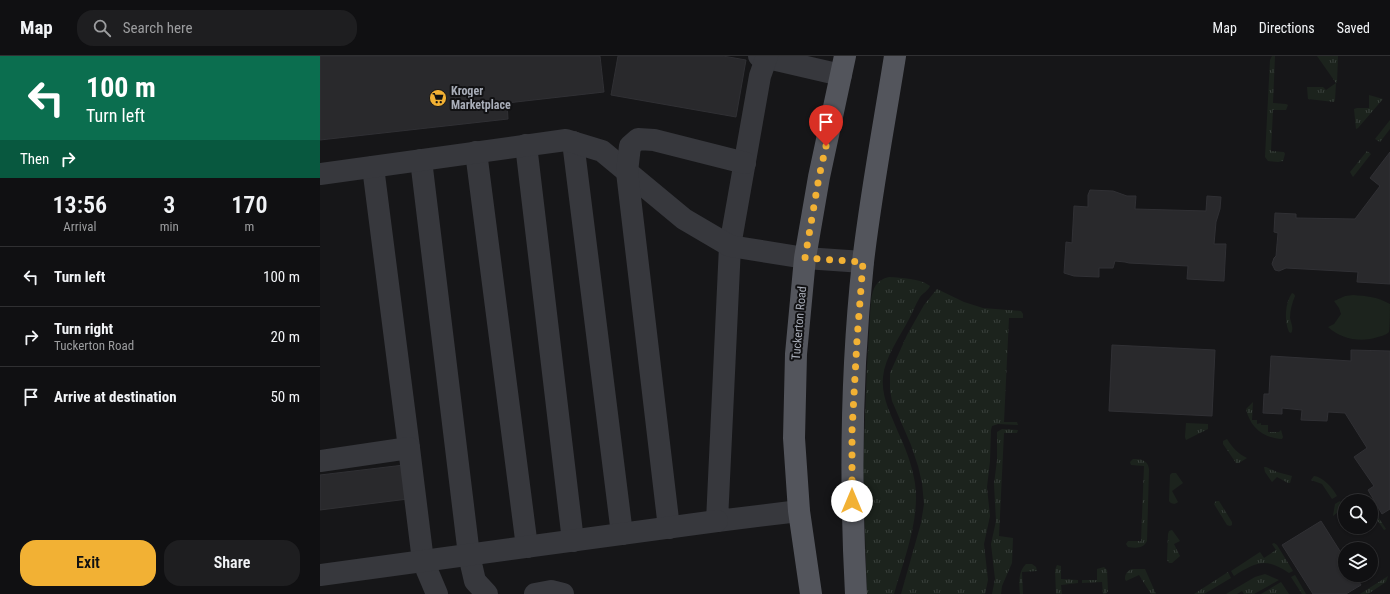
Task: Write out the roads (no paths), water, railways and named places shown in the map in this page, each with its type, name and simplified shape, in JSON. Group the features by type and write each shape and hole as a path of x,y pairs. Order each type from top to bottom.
{"main road":[{"path":"856,594 852,529 852,431 857,340 863,262 895,56"},
{"name":"Tuckerton Road","path":"811,594 799,511 794,438 796,354 805,258 819,177 843,65"}],"lane":[{"path":"717,521 730,246 764,57 843,65"},
{"path":"669,528 627,172 630,146 638,139 654,140 745,163"},
{"path":"320,174 566,140 602,151 684,219 730,246 805,258 863,262"},
{"path":"573,142 622,534"},
{"path":"526,145 573,541"},
{"path":"476,152 527,547"},
{"path":"421,160 469,555 475,581 487,594"},
{"path":"373,167 423,561 437,594"},
{"path":"320,461 408,448"},
{"path":"320,575 799,511"},
{"path":"535,594 551,591 563,594"}],"place":[{"name":"Kroger Marketplace","path":"438,98"}]}
